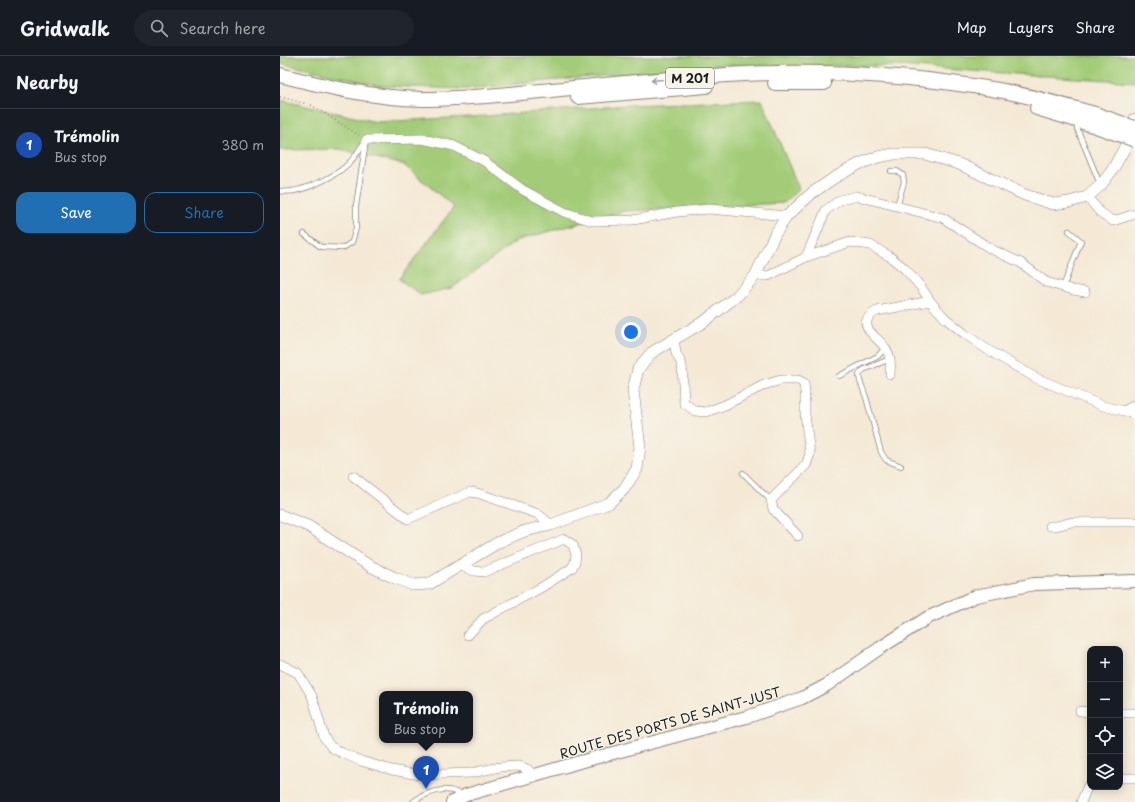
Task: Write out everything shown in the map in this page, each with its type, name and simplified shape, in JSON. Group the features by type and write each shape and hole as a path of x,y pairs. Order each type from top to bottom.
{"highway":[{"name":"M 201","path":"280,75 334,89 379,96 422,98 460,98 658,80 747,74 802,73 878,76 998,90 1038,99 1096,120 1135,140"},
{"name":"M 201","path":"280,84 322,95 388,106 455,108 741,83 843,83 904,86 950,91 1027,105 1078,121 1096,120 1135,128"}],"main road":[{"name":"ROUTE DES PORTS DE SAINT-JUST","path":"452,802 466,795 576,762 750,716 802,698 827,685 880,648 927,618 976,596 1034,584 1135,582"}],"street":[{"path":"280,515 308,526 370,566 413,585 429,584 462,566 499,542 525,531 551,525 609,503 624,489 637,469 640,447 633,390 638,369 651,353 706,321 737,296 755,276 775,234 787,216 812,193 834,178 860,164 878,157 894,154 925,154 959,164 1025,195 1053,204 1069,202 1087,197 1101,185 1113,169 1124,149 1135,119"},
{"path":"366,140 422,139 454,146 484,161 523,190 564,212 592,221 633,220 677,212 709,209 787,216"},
{"path":"806,257 826,210 840,200 857,196 943,218 991,249 1021,263 1046,282 1085,292"},
{"path":"1087,197 1100,212 1113,221 1135,214"},
{"path":"755,276 768,276 806,257 850,242 870,245 889,256 904,268 945,318 988,350 1036,378 1103,406 1135,415"},
{"path":"890,374 891,364 887,350 868,330 866,324 867,318 877,311 930,301"},
{"path":"674,339 676,353 682,365 684,403 695,411 706,412 725,405 764,385 781,380 798,380 804,384 805,414 810,454 806,465 771,500 773,509 798,536"},
{"path":"1124,411 1135,405"},
{"path":"353,476 408,519 470,492 477,493 538,514 551,525"},
{"path":"1050,526 1072,522 1135,522"},
{"path":"462,566 474,571 484,572 564,539 572,545 576,555 572,568 483,619 468,635"},
{"path":"280,664 298,673 312,696 324,737 331,747 342,753 361,761 392,770 419,775 471,773 500,767 519,766 527,769 534,775"},
{"path":"1080,711 1087,712"},
{"path":"1123,713 1135,713"},
{"path":"1123,778 1135,778"},
{"path":"1081,802 1087,788"}],"lane":[{"path":"1078,121 1078,128 1093,169 1101,185"},
{"path":"280,191 286,192 311,186 336,173 349,164 366,140"},
{"path":"304,234 322,246 343,248 352,242 356,228 356,206 366,140"},
{"path":"891,171 897,171 903,175 904,182 897,206"},
{"path":"1063,287 1081,241 1069,230"},
{"path":"839,376 878,356 885,348"},
{"path":"890,359 863,370 859,375 881,452 886,460 901,466"},
{"path":"743,473 771,500"},
{"path":"413,802 430,792 445,789 466,795"}],"path":[{"path":"280,97 311,105 366,140"}],"green space":[{"path":"280,56 1135,56 1135,82 898,66 716,65 465,89 381,86 280,63"},
{"path":"280,100 376,122 485,116 630,105 762,100 799,189 784,203 624,211 518,240 452,288 421,295 399,279 454,207 404,165 340,149 280,150"}],"place":[{"name":"Trémolin","path":"426,789"}]}
